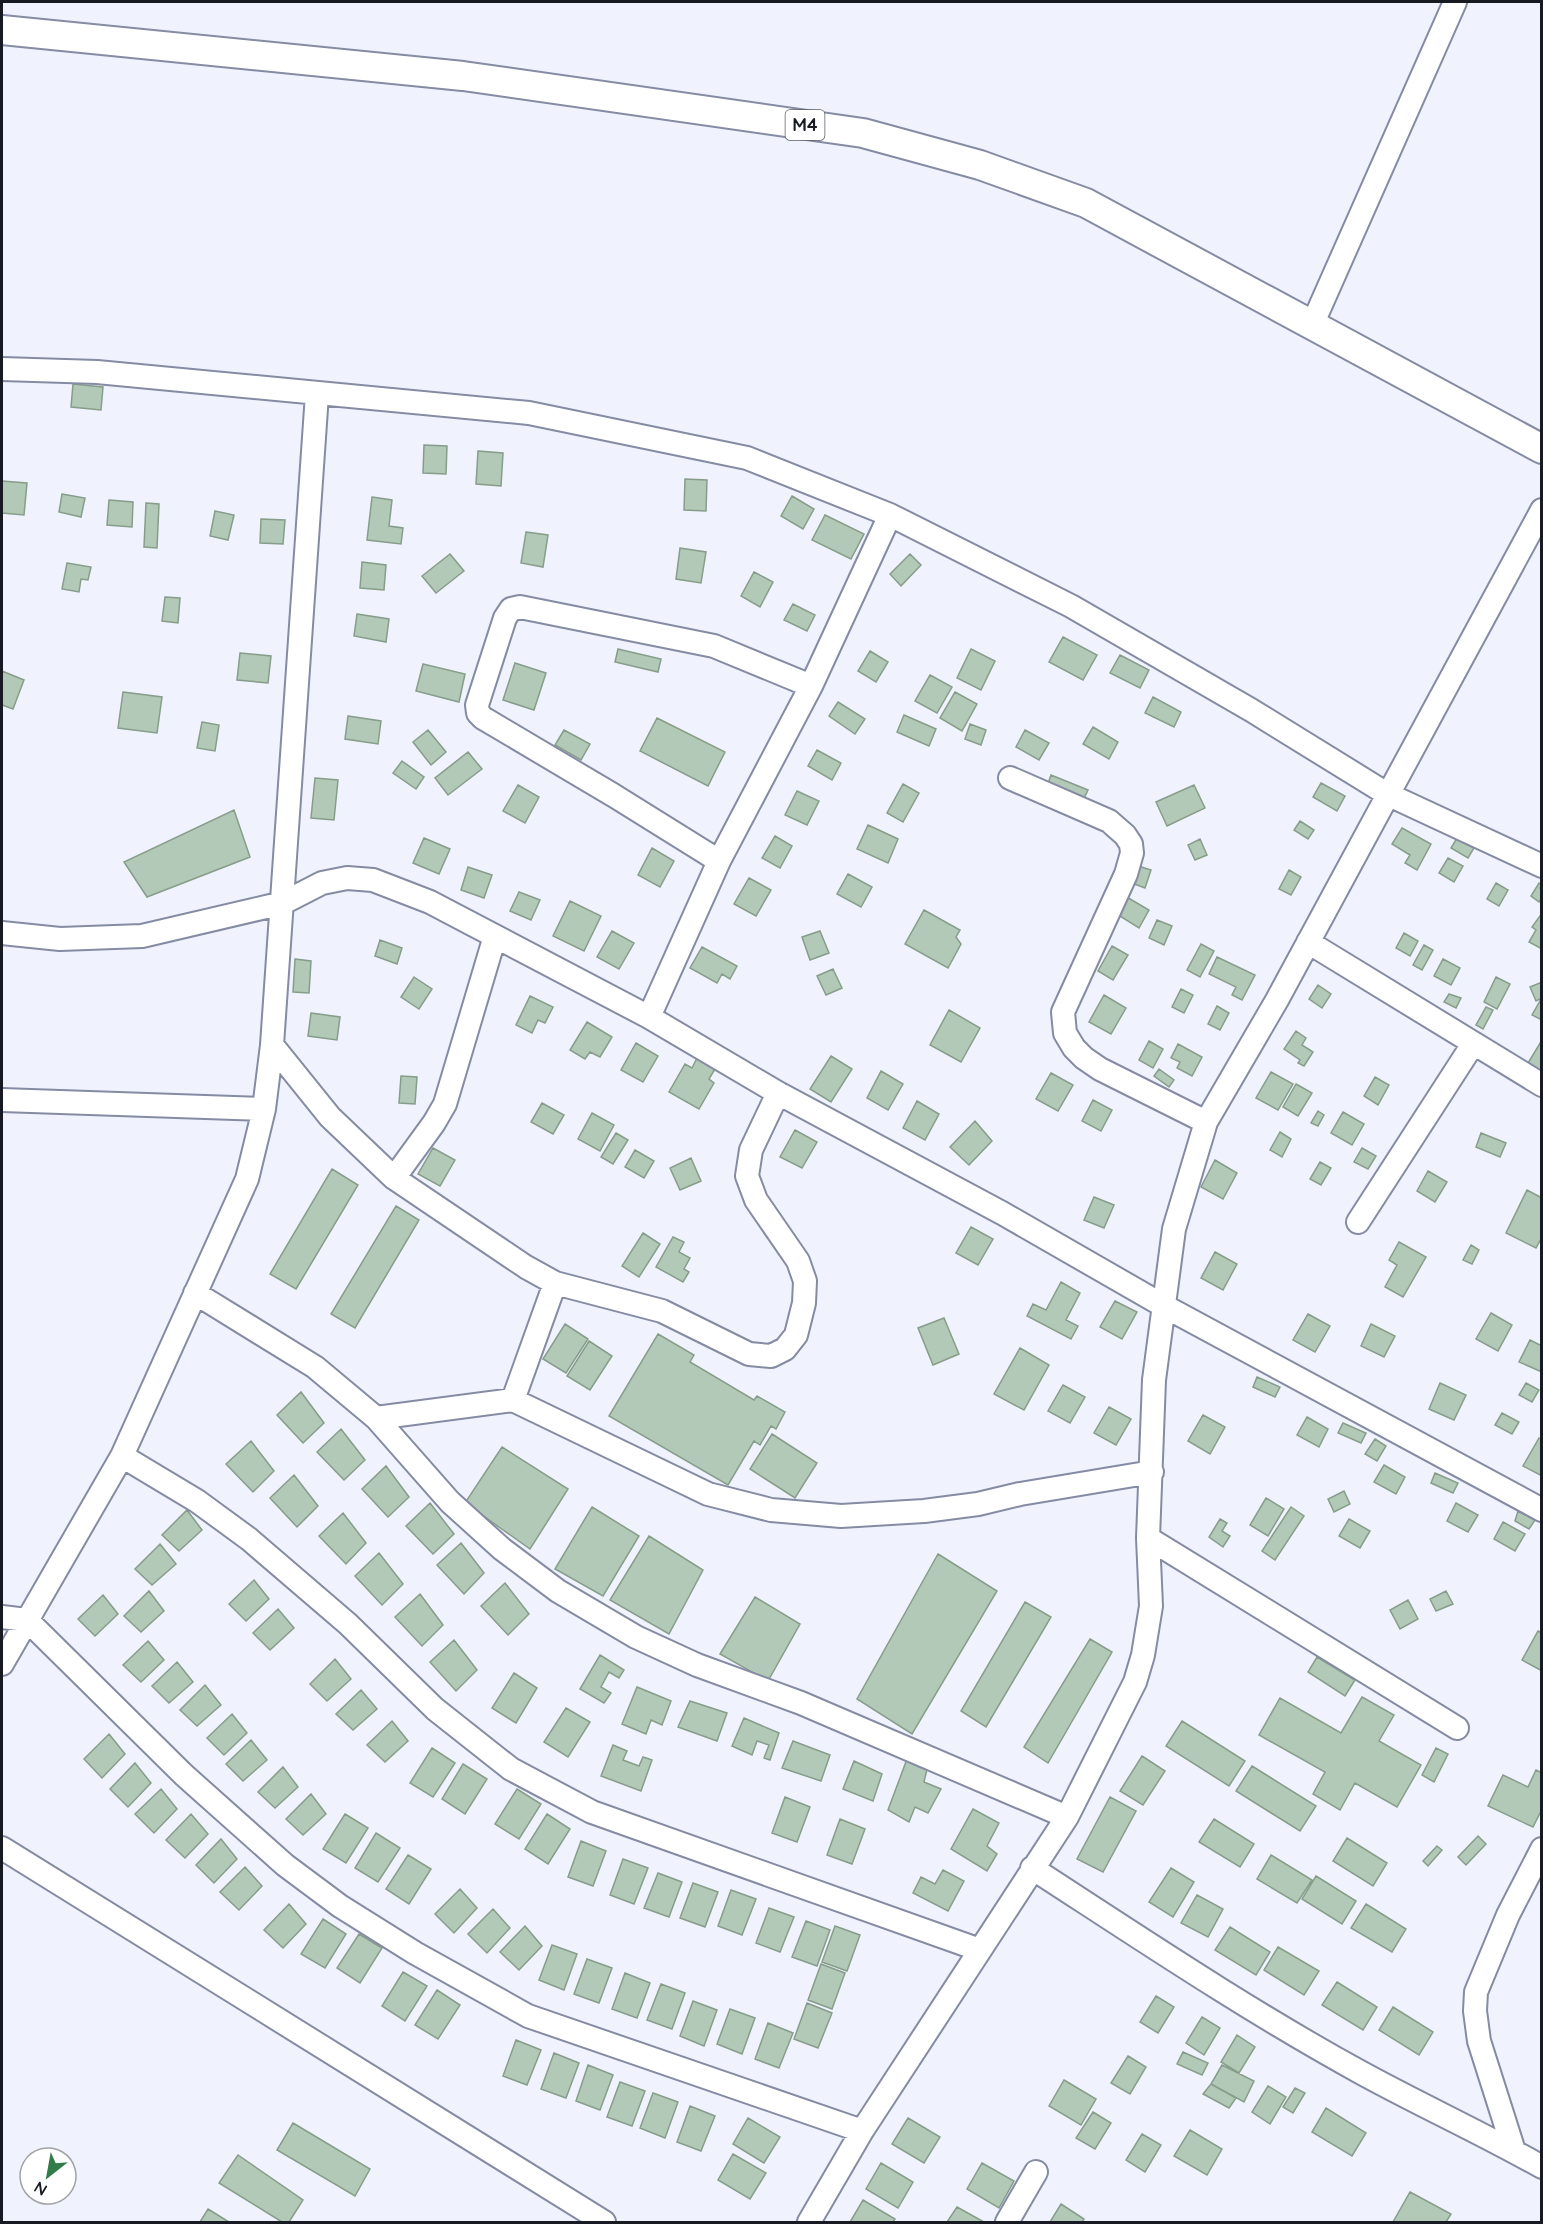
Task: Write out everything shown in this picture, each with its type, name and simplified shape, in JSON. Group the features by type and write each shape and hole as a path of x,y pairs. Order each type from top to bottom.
{"main road":[{"name":"M4","path":"2,30 463,76 863,134 980,165 1086,203 1542,449"}],"street":[{"path":"1312,325 1455,2"},
{"path":"2,369 96,372 529,413 747,458 890,515 1071,606 1251,710 1387,794 1542,866"},
{"path":"2,1664 122,1456 247,1179 264,1109 273,1045 317,394"},
{"path":"809,2223 862,2131 1067,1817 1130,1691 1143,1654 1151,1606 1148,1538 1154,1380 1174,1229 1206,1122 1277,1000 1542,510"},
{"path":"649,1017 719,861 811,686 890,515"},
{"path":"719,861 478,713 477,705 505,618 511,609 520,607 714,646 811,686"},
{"path":"1010,778 1109,821 1125,835 1131,844 1132,853 1126,874 1063,1012 1065,1033 1074,1048 1100,1069 1206,1122"},
{"path":"2,933 60,939 142,936 283,903 322,883 347,878 373,880 430,902 649,1017 777,1093 992,1208 1164,1306 1542,1510"},
{"path":"394,1178 434,1123 444,1104 495,936"},
{"path":"1308,942 1542,1085"},
{"path":"1358,1222 1473,1044"},
{"path":"273,1045 330,1117 394,1178 526,1267 555,1282 662,1311 749,1354 771,1356 784,1349 796,1335 804,1302 805,1281 798,1261 756,1200 747,1176 751,1150 777,1093"},
{"path":"2,1100 264,1109"},
{"path":"513,1400 555,1282"},
{"path":"195,1293 315,1366 376,1418 450,1502 502,1549 558,1591 636,1637 697,1665 801,1703 1067,1817"},
{"path":"376,1418 513,1400 708,1494 771,1510 841,1516 924,1511 978,1504 1030,1492 1152,1472"},
{"path":"122,1456 197,1501 249,1539 348,1624 435,1709 511,1769 592,1812 980,1950"},
{"path":"1148,1538 1457,1728"},
{"path":"2,1617 27,1620 184,1775 285,1865 340,1906 415,1953 528,2016 862,2131"},
{"path":"2,1848 604,2223"},
{"path":"1515,2151 1479,2041 1474,2011 1476,1992 1508,1915 1542,1849"},
{"path":"1032,1868 1298,2037 1542,2167"},
{"path":"1007,2223 1036,2172"}],"building":[{"path":"73,384 103,387 101,410 71,407"},
{"path":"424,445 447,446 446,474 423,473"},
{"path":"478,451 503,453 501,486 476,484"},
{"path":"685,479 707,480 706,511 684,510"},
{"path":"2,481 27,483 24,515 2,513"},
{"path":"62,494 85,498 81,517 59,512"},
{"path":"792,496 814,509 803,529 781,516"},
{"path":"372,497 392,500 389,526 403,528 401,544 367,540"},
{"path":"109,500 133,502 132,527 107,525"},
{"path":"146,503 159,504 157,548 144,547"},
{"path":"215,511 234,515 228,540 210,536"},
{"path":"825,515 864,534 851,559 812,540"},
{"path":"261,519 285,520 283,544 260,543"},
{"path":"526,532 548,535 543,567 521,563"},
{"path":"680,548 706,552 701,583 676,579"},
{"path":"450,554 464,571 436,593 422,576"},
{"path":"910,554 921,565 901,586 890,574"},
{"path":"362,562 386,565 384,590 360,588"},
{"path":"67,563 91,567 88,580 81,579 79,592 62,589"},
{"path":"754,572 773,582 760,607 741,596"},
{"path":"165,597 180,598 178,623 162,621"},
{"path":"793,604 815,615 807,631 784,620"},
{"path":"357,614 389,619 386,642 354,636"},
{"path":"1063,637 1097,655 1083,680 1049,662"},
{"path":"618,649 661,659 658,672 615,662"},
{"path":"971,649 995,661 981,690 957,678"},
{"path":"870,651 888,662 876,682 858,671"},
{"path":"240,653 271,656 268,683 237,680"},
{"path":"1120,655 1149,670 1140,688 1110,673"},
{"path":"515,663 546,673 534,710 503,700"},
{"path":"423,664 465,674 459,702 416,691"},
{"path":"2,671 24,680 13,709 2,705"},
{"path":"930,675 952,687 937,713 915,701"},
{"path":"123,692 162,697 157,733 118,728"},
{"path":"955,692 977,704 962,731 940,718"},
{"path":"1153,697 1181,712 1174,727 1145,713"},
{"path":"838,702 865,719 855,734 829,716"},
{"path":"904,715 936,729 929,746 897,732"},
{"path":"348,716 381,721 378,744 345,739"},
{"path":"657,718 725,752 708,786 640,751"},
{"path":"202,722 219,725 215,751 197,748"},
{"path":"970,724 986,730 981,745 965,739"},
{"path":"1093,727 1118,742 1109,759 1083,744"},
{"path":"428,730 446,752 431,765 413,742"},
{"path":"564,730 590,744 581,760 555,745"},
{"path":"1025,730 1049,743 1039,760 1016,747"},
{"path":"817,750 841,763 832,780 808,766"},
{"path":"468,752 482,769 448,795 435,778"},
{"path":"402,761 424,777 416,789 393,773"},
{"path":"1051,775 1088,790 1082,803 1046,789"},
{"path":"315,778 338,780 334,820 311,818"},
{"path":"1321,783 1345,796 1337,811 1313,797"},
{"path":"903,784 919,793 903,822 887,813"},
{"path":"518,785 539,797 525,823 503,811"},
{"path":"1194,785 1205,808 1167,826 1156,802"},
{"path":"797,791 819,801 807,825 785,815"},
{"path":"234,810 250,857 147,897 124,862"},
{"path":"1300,821 1314,830 1308,839 1294,830"},
{"path":"868,825 898,839 888,863 857,849"},
{"path":"1402,828 1431,844 1417,870 1405,863 1410,855 1392,844"},
{"path":"775,836 792,846 780,868 762,858"},
{"path":"424,838 450,849 439,874 413,863"},
{"path":"1457,838 1474,848 1468,858 1451,848"},
{"path":"1200,839 1207,855 1195,860 1188,845"},
{"path":"652,848 674,861 660,887 638,875"},
{"path":"1448,858 1463,866 1454,882 1439,873"},
{"path":"1135,865 1151,870 1145,888 1129,882"},
{"path":"468,867 492,875 484,898 461,890"},
{"path":"1289,870 1301,877 1291,895 1279,889"},
{"path":"848,874 872,887 861,907 837,894"},
{"path":"749,878 771,890 756,916 734,904"},
{"path":"1496,883 1508,890 1499,906 1487,899"},
{"path":"1539,883 1542,885 1540,888 1542,898 1539,902 1531,896"},
{"path":"519,892 540,900 531,920 510,911"},
{"path":"1125,896 1149,910 1139,928 1115,913"},
{"path":"570,901 601,916 584,951 553,936"},
{"path":"924,910 960,930 956,937 961,944 948,968 905,944"},
{"path":"1542,913 1542,949 1529,942 1536,930 1532,927"},
{"path":"1157,920 1172,926 1164,945 1149,938"},
{"path":"612,931 634,943 619,969 597,957"},
{"path":"820,931 829,953 810,960 802,937"},
{"path":"1404,933 1418,941 1410,956 1396,948"},
{"path":"380,940 402,948 397,964 375,956"},
{"path":"1201,944 1214,951 1200,977 1187,970"},
{"path":"1424,945 1433,950 1422,970 1413,965"},
{"path":"1112,946 1128,955 1113,980 1098,971"},
{"path":"702,947 737,966 730,979 722,974 717,983 690,968"},
{"path":"1217,957 1255,975 1242,1000 1232,995 1236,987 1209,974"},
{"path":"295,959 311,961 309,993 293,992"},
{"path":"1443,959 1460,968 1451,985 1434,976"},
{"path":"833,969 842,988 826,995 817,976"},
{"path":"414,977 432,989 419,1009 401,997"},
{"path":"1496,977 1510,984 1497,1009 1484,1002"},
{"path":"1542,982 1542,998 1536,1001 1530,987"},
{"path":"1318,985 1331,994 1322,1008 1309,999"},
{"path":"1181,989 1193,995 1184,1013 1172,1007"},
{"path":"1449,994 1461,998 1456,1008 1444,1002"},
{"path":"1104,995 1126,1008 1111,1034 1089,1022"},
{"path":"530,996 553,1007 545,1023 538,1020 532,1033 516,1025"},
{"path":"1540,1001 1542,1002 1542,1020 1532,1015"},
{"path":"1217,1006 1229,1013 1220,1030 1208,1024"},
{"path":"1486,1007 1493,1010 1483,1029 1476,1025"},
{"path":"949,1010 980,1028 961,1062 930,1045"},
{"path":"311,1013 340,1017 337,1040 308,1036"},
{"path":"587,1022 612,1037 600,1057 590,1052 585,1059 570,1050"},
{"path":"1296,1031 1306,1038 1302,1045 1313,1052 1304,1066 1298,1063 1300,1060 1284,1049"},
{"path":"1542,1040 1542,1072 1528,1063"},
{"path":"1149,1041 1163,1049 1153,1068 1139,1060"},
{"path":"636,1043 658,1056 643,1082 621,1070"},
{"path":"1178,1044 1202,1057 1192,1076 1177,1068 1180,1062 1171,1058"},
{"path":"831,1056 852,1069 831,1102 810,1089"},
{"path":"697,1058 715,1069 709,1079 714,1083 699,1109 669,1092 685,1064 692,1068"},
{"path":"1159,1069 1174,1080 1169,1087 1154,1076"},
{"path":"881,1071 903,1084 888,1110 867,1098"},
{"path":"1271,1072 1293,1084 1278,1110 1256,1098"},
{"path":"1051,1073 1073,1085 1058,1111 1036,1099"},
{"path":"401,1076 417,1077 415,1104 399,1103"},
{"path":"1375,1077 1389,1085 1378,1105 1364,1096"},
{"path":"1296,1084 1312,1093 1298,1116 1283,1107"},
{"path":"1093,1100 1112,1110 1101,1131 1082,1121"},
{"path":"917,1101 939,1114 925,1140 903,1128"},
{"path":"542,1103 564,1115 553,1134 531,1122"},
{"path":"1318,1111 1324,1115 1318,1126 1311,1123"},
{"path":"1343,1112 1364,1124 1352,1145 1331,1133"},
{"path":"592,1113 614,1125 600,1151 578,1139"},
{"path":"975,1121 992,1141 969,1165 950,1147"},
{"path":"795,1130 817,1142 802,1168 780,1157"},
{"path":"1280,1132 1291,1139 1282,1157 1270,1150"},
{"path":"616,1133 628,1140 613,1164 601,1157"},
{"path":"1481,1133 1506,1143 1500,1157 1476,1147"},
{"path":"433,1148 455,1160 440,1186 418,1174"},
{"path":"1362,1148 1376,1156 1368,1169 1354,1162"},
{"path":"635,1150 654,1161 644,1178 625,1167"},
{"path":"691,1158 701,1181 680,1190 670,1168"},
{"path":"1215,1160 1237,1173 1223,1199 1201,1187"},
{"path":"1320,1162 1331,1168 1321,1185 1310,1179"},
{"path":"332,1169 358,1185 296,1289 270,1274"},
{"path":"1428,1171 1447,1182 1435,1202 1417,1191"},
{"path":"1527,1190 1542,1198 1542,1237 1536,1248 1506,1233"},
{"path":"1094,1197 1114,1205 1104,1228 1084,1220"},
{"path":"396,1206 419,1220 355,1328 331,1314"},
{"path":"971,1227 993,1239 978,1265 956,1253"},
{"path":"643,1233 660,1244 639,1277 622,1266"},
{"path":"673,1237 684,1242 679,1252 690,1258 684,1269 689,1272 683,1282 656,1267"},
{"path":"1399,1242 1426,1257 1403,1297 1385,1287 1397,1265 1389,1260"},
{"path":"1471,1245 1479,1250 1472,1264 1463,1260"},
{"path":"1215,1252 1237,1264 1223,1290 1201,1278"},
{"path":"1061,1282 1080,1293 1066,1320 1078,1326 1071,1339 1027,1316 1033,1304 1046,1310"},
{"path":"1115,1301 1137,1312 1122,1339 1100,1327"},
{"path":"1491,1313 1512,1325 1498,1351 1476,1339"},
{"path":"1308,1314 1330,1326 1315,1352 1293,1340"},
{"path":"944,1318 959,1354 933,1365 918,1328"},
{"path":"565,1324 588,1339 566,1373 543,1359"},
{"path":"1371,1324 1395,1336 1384,1357 1361,1346"},
{"path":"658,1334 694,1355 690,1362 754,1400 757,1396 785,1412 776,1429 771,1426 760,1445 754,1441 728,1485 609,1416"},
{"path":"1530,1340 1542,1346 1542,1372 1519,1362"},
{"path":"589,1341 612,1356 590,1390 567,1376"},
{"path":"1020,1348 1049,1365 1024,1410 994,1394"},
{"path":"1257,1377 1280,1387 1275,1397 1253,1387"},
{"path":"1440,1383 1466,1395 1454,1420 1429,1409"},
{"path":"1526,1383 1539,1390 1532,1402 1519,1395"},
{"path":"1063,1385 1085,1397 1070,1423 1048,1411"},
{"path":"301,1392 324,1423 303,1443 277,1415"},
{"path":"1109,1407 1131,1419 1116,1445 1094,1433"},
{"path":"1502,1413 1519,1422 1512,1434 1495,1425"},
{"path":"1203,1415 1225,1427 1210,1454 1188,1441"},
{"path":"1307,1417 1328,1429 1319,1447 1297,1435"},
{"path":"1343,1423 1366,1433 1361,1443 1338,1433"},
{"path":"341,1429 365,1460 344,1480 317,1452"},
{"path":"772,1434 817,1463 795,1498 750,1469"},
{"path":"1539,1438 1542,1440 1542,1476 1523,1466"},
{"path":"1375,1439 1386,1446 1377,1461 1365,1454"},
{"path":"251,1441 274,1471 253,1492 226,1464"},
{"path":"502,1447 568,1489 530,1549 465,1503"},
{"path":"1384,1465 1405,1477 1396,1494 1374,1482"},
{"path":"386,1466 409,1497 388,1517 362,1489"},
{"path":"1435,1473 1458,1483 1453,1493 1431,1483"},
{"path":"294,1475 318,1506 297,1527 270,1498"},
{"path":"1344,1491 1350,1504 1334,1512 1328,1499"},
{"path":"1266,1498 1284,1509 1268,1536 1250,1525"},
{"path":"430,1503 454,1534 433,1554 406,1526"},
{"path":"1456,1503 1478,1515 1468,1532 1447,1521"},
{"path":"592,1507 639,1536 603,1596 555,1569"},
{"path":"1291,1507 1304,1516 1275,1560 1262,1551"},
{"path":"187,1510 202,1530 179,1551 162,1535"},
{"path":"1518,1511 1535,1520 1529,1529 1515,1521"},
{"path":"343,1513 366,1543 346,1564 319,1536"},
{"path":"1220,1519 1227,1523 1222,1531 1230,1536 1223,1547 1209,1537"},
{"path":"1349,1519 1370,1531 1360,1548 1339,1536"},
{"path":"1503,1522 1525,1534 1515,1551 1494,1539"},
{"path":"649,1536 703,1570 669,1634 610,1600"},
{"path":"461,1543 484,1573 464,1594 437,1565"},
{"path":"160,1544 176,1564 152,1585 135,1569"},
{"path":"379,1553 403,1584 382,1605 355,1576"},
{"path":"938,1554 997,1591 912,1734 857,1699"},
{"path":"254,1580 269,1599 246,1621 229,1604"},
{"path":"505,1583 529,1614 508,1635 481,1606"},
{"path":"149,1591 164,1611 141,1632 124,1616"},
{"path":"1446,1591 1453,1604 1436,1611 1430,1599"},
{"path":"420,1594 443,1625 422,1646 395,1617"},
{"path":"103,1595 118,1614 95,1636 78,1619"},
{"path":"755,1597 800,1624 768,1681 720,1654"},
{"path":"1408,1600 1418,1619 1400,1629 1390,1610"},
{"path":"1025,1602 1051,1617 986,1727 961,1711"},
{"path":"278,1609 294,1628 270,1650 253,1633"},
{"path":"1538,1631 1542,1633 1542,1671 1522,1660"},
{"path":"1090,1639 1112,1652 1048,1763 1024,1747"},
{"path":"454,1640 477,1670 456,1691 430,1662"},
{"path":"148,1641 164,1660 141,1682 123,1665"},
{"path":"600,1655 624,1670 619,1678 609,1672 601,1687 611,1693 604,1703 580,1689"},
{"path":"1317,1657 1355,1680 1345,1696 1308,1672"},
{"path":"335,1659 351,1679 327,1701 310,1684"},
{"path":"177,1662 193,1682 169,1703 152,1686"},
{"path":"514,1673 537,1688 516,1723 492,1708"},
{"path":"205,1685 221,1705 197,1726 180,1710"},
{"path":"637,1687 671,1701 662,1725 651,1720 646,1734 622,1724"},
{"path":"361,1690 377,1709 353,1730 336,1714"},
{"path":"1362,1697 1394,1715 1379,1741 1421,1765 1397,1807 1355,1783 1340,1810 1313,1794 1325,1772 1259,1735 1280,1698 1341,1733"},
{"path":"690,1701 727,1713 717,1741 678,1727"},
{"path":"566,1708 590,1722 568,1757 544,1742"},
{"path":"232,1714 247,1733 224,1755 207,1738"},
{"path":"744,1718 779,1733 770,1760 764,1758 769,1745 757,1741 752,1755 732,1746"},
{"path":"392,1721 408,1741 385,1762 367,1745"},
{"path":"1182,1721 1245,1761 1229,1786 1166,1746"},
{"path":"109,1734 125,1754 102,1778 84,1759"},
{"path":"251,1740 267,1760 243,1781 226,1764"},
{"path":"793,1741 830,1755 821,1781 782,1768"},
{"path":"613,1745 627,1751 623,1760 639,1766 643,1757 652,1760 641,1791 601,1776"},
{"path":"432,1748 455,1763 433,1797 410,1783"},
{"path":"1436,1748 1448,1754 1434,1782 1422,1775"},
{"path":"1142,1756 1165,1771 1143,1805 1120,1791"},
{"path":"907,1759 928,1765 924,1782 941,1789 928,1813 915,1807 909,1822 888,1810"},
{"path":"854,1761 882,1774 873,1801 843,1789"},
{"path":"135,1763 151,1783 128,1807 110,1789"},
{"path":"463,1764 487,1779 465,1814 442,1799"},
{"path":"1252,1766 1316,1806 1300,1831 1236,1791"},
{"path":"283,1767 298,1787 275,1808 258,1792"},
{"path":"1536,1770 1542,1773 1542,1809 1533,1827 1488,1806 1503,1775 1528,1787"},
{"path":"161,1789 177,1809 154,1833 135,1814"},
{"path":"517,1789 541,1804 519,1839 495,1824"},
{"path":"311,1794 326,1814 303,1835 286,1819"},
{"path":"785,1797 810,1807 797,1842 772,1833"},
{"path":"1110,1797 1136,1811 1103,1872 1077,1859"},
{"path":"973,1809 999,1823 987,1846 997,1854 987,1871 951,1849"},
{"path":"191,1814 208,1834 185,1858 166,1840"},
{"path":"345,1814 368,1828 346,1863 323,1849"},
{"path":"547,1814 570,1829 548,1864 525,1849"},
{"path":"840,1819 865,1829 852,1864 827,1855"},
{"path":"1214,1819 1254,1844 1240,1867 1199,1842"},
{"path":"376,1833 400,1848 378,1882 355,1868"},
{"path":"1478,1836 1486,1844 1466,1865 1458,1857"},
{"path":"1347,1838 1387,1863 1373,1886 1333,1861"},
{"path":"221,1839 237,1859 214,1883 196,1865"},
{"path":"581,1841 606,1851 593,1886 568,1877"},
{"path":"1437,1846 1442,1850 1428,1866 1423,1861"},
{"path":"408,1855 431,1869 409,1904 386,1889"},
{"path":"1271,1855 1312,1880 1297,1903 1257,1879"},
{"path":"623,1859 648,1868 634,1904 610,1895"},
{"path":"245,1867 262,1886 239,1910 220,1892"},
{"path":"1171,1868 1194,1882 1173,1917 1149,1902"},
{"path":"943,1870 964,1881 948,1911 913,1893 921,1877 935,1884"},
{"path":"658,1873 682,1882 669,1917 644,1908"},
{"path":"1316,1876 1356,1901 1342,1924 1302,1899"},
{"path":"693,1883 718,1892 705,1927 680,1918"},
{"path":"460,1889 477,1908 454,1933 435,1914"},
{"path":"731,1890 756,1899 742,1935 718,1926"},
{"path":"1197,1895 1223,1909 1208,1937 1181,1923"},
{"path":"289,1904 306,1924 283,1948 264,1930"},
{"path":"1366,1904 1406,1929 1392,1952 1351,1928"},
{"path":"769,1908 794,1917 780,1952 756,1943"},
{"path":"493,1909 510,1928 487,1953 468,1934"},
{"path":"323,1919 346,1934 325,1968 301,1954"},
{"path":"806,1921 830,1930 817,1966 792,1957"},
{"path":"525,1926 542,1946 519,1970 500,1952"},
{"path":"835,1926 860,1935 847,1971 822,1962"},
{"path":"1230,1927 1270,1952 1256,1975 1215,1950"},
{"path":"359,1934 382,1948 360,1983 337,1968"},
{"path":"552,1945 577,1954 564,1990 539,1980"},
{"path":"1278,1947 1319,1971 1304,1995 1264,1970"},
{"path":"587,1959 612,1968 599,2003 574,1994"},
{"path":"821,1964 845,1973 832,2009 808,2000"},
{"path":"403,1972 427,1986 405,2021 382,2006"},
{"path":"625,1973 650,1983 637,2018 612,2009"},
{"path":"1337,1982 1377,2007 1363,2030 1322,2005"},
{"path":"661,1984 685,1993 672,2029 647,2020"},
{"path":"437,1990 460,2005 438,2039 415,2025"},
{"path":"1156,1996 1174,2007 1158,2033 1140,2022"},
{"path":"693,2001 717,2010 704,2046 680,2036"},
{"path":"807,2003 832,2013 818,2048 794,2039"},
{"path":"1393,2007 1433,2032 1419,2055 1379,2030"},
{"path":"730,2009 755,2018 742,2054 717,2044"},
{"path":"1202,2017 1220,2028 1204,2055 1186,2043"},
{"path":"768,2023 793,2033 779,2068 755,2059"},
{"path":"1237,2035 1255,2047 1239,2073 1221,2062"},
{"path":"516,2040 541,2050 527,2085 503,2076"},
{"path":"1183,2052 1208,2063 1202,2075 1177,2064"},
{"path":"554,2053 579,2063 566,2098 541,2089"},
{"path":"1128,2056 1146,2067 1130,2094 1111,2083"},
{"path":"588,2065 613,2075 600,2110 576,2101"},
{"path":"1222,2065 1254,2081 1244,2102 1211,2084"},
{"path":"1064,2080 1096,2099 1081,2125 1049,2106"},
{"path":"620,2082 645,2091 632,2126 607,2117"},
{"path":"1211,2084 1236,2098 1229,2108 1203,2094"},
{"path":"1268,2086 1286,2097 1270,2124 1252,2112"},
{"path":"1295,2088 1305,2093 1293,2113 1283,2107"},
{"path":"653,2093 678,2102 665,2138 640,2128"},
{"path":"690,2106 715,2116 701,2151 677,2142"},
{"path":"1326,2108 1366,2133 1352,2156 1312,2132"},
{"path":"1093,2112 1111,2123 1095,2149 1076,2138"},
{"path":"748,2118 780,2137 764,2163 733,2144"},
{"path":"908,2118 940,2137 924,2163 892,2144"},
{"path":"293,2123 370,2169 355,2196 277,2150"},
{"path":"1190,2130 1222,2149 1207,2175 1174,2156"},
{"path":"1142,2134 1161,2145 1145,2172 1126,2160"},
{"path":"733,2154 766,2173 750,2199 718,2180"},
{"path":"238,2155 303,2200 289,2222 282,2222 219,2183"},
{"path":"881,2163 913,2182 898,2208 866,2189"},
{"path":"982,2163 1014,2181 999,2208 967,2189"},
{"path":"1410,2192 1451,2214 1446,2222 1393,2222"},
{"path":"863,2200 895,2219 893,2222 850,2222"},
{"path":"1061,2204 1084,2219 1082,2222 1050,2222"},
{"path":"957,2207 984,2222 947,2222"},
{"path":"208,2209 229,2222 200,2222"}]}
